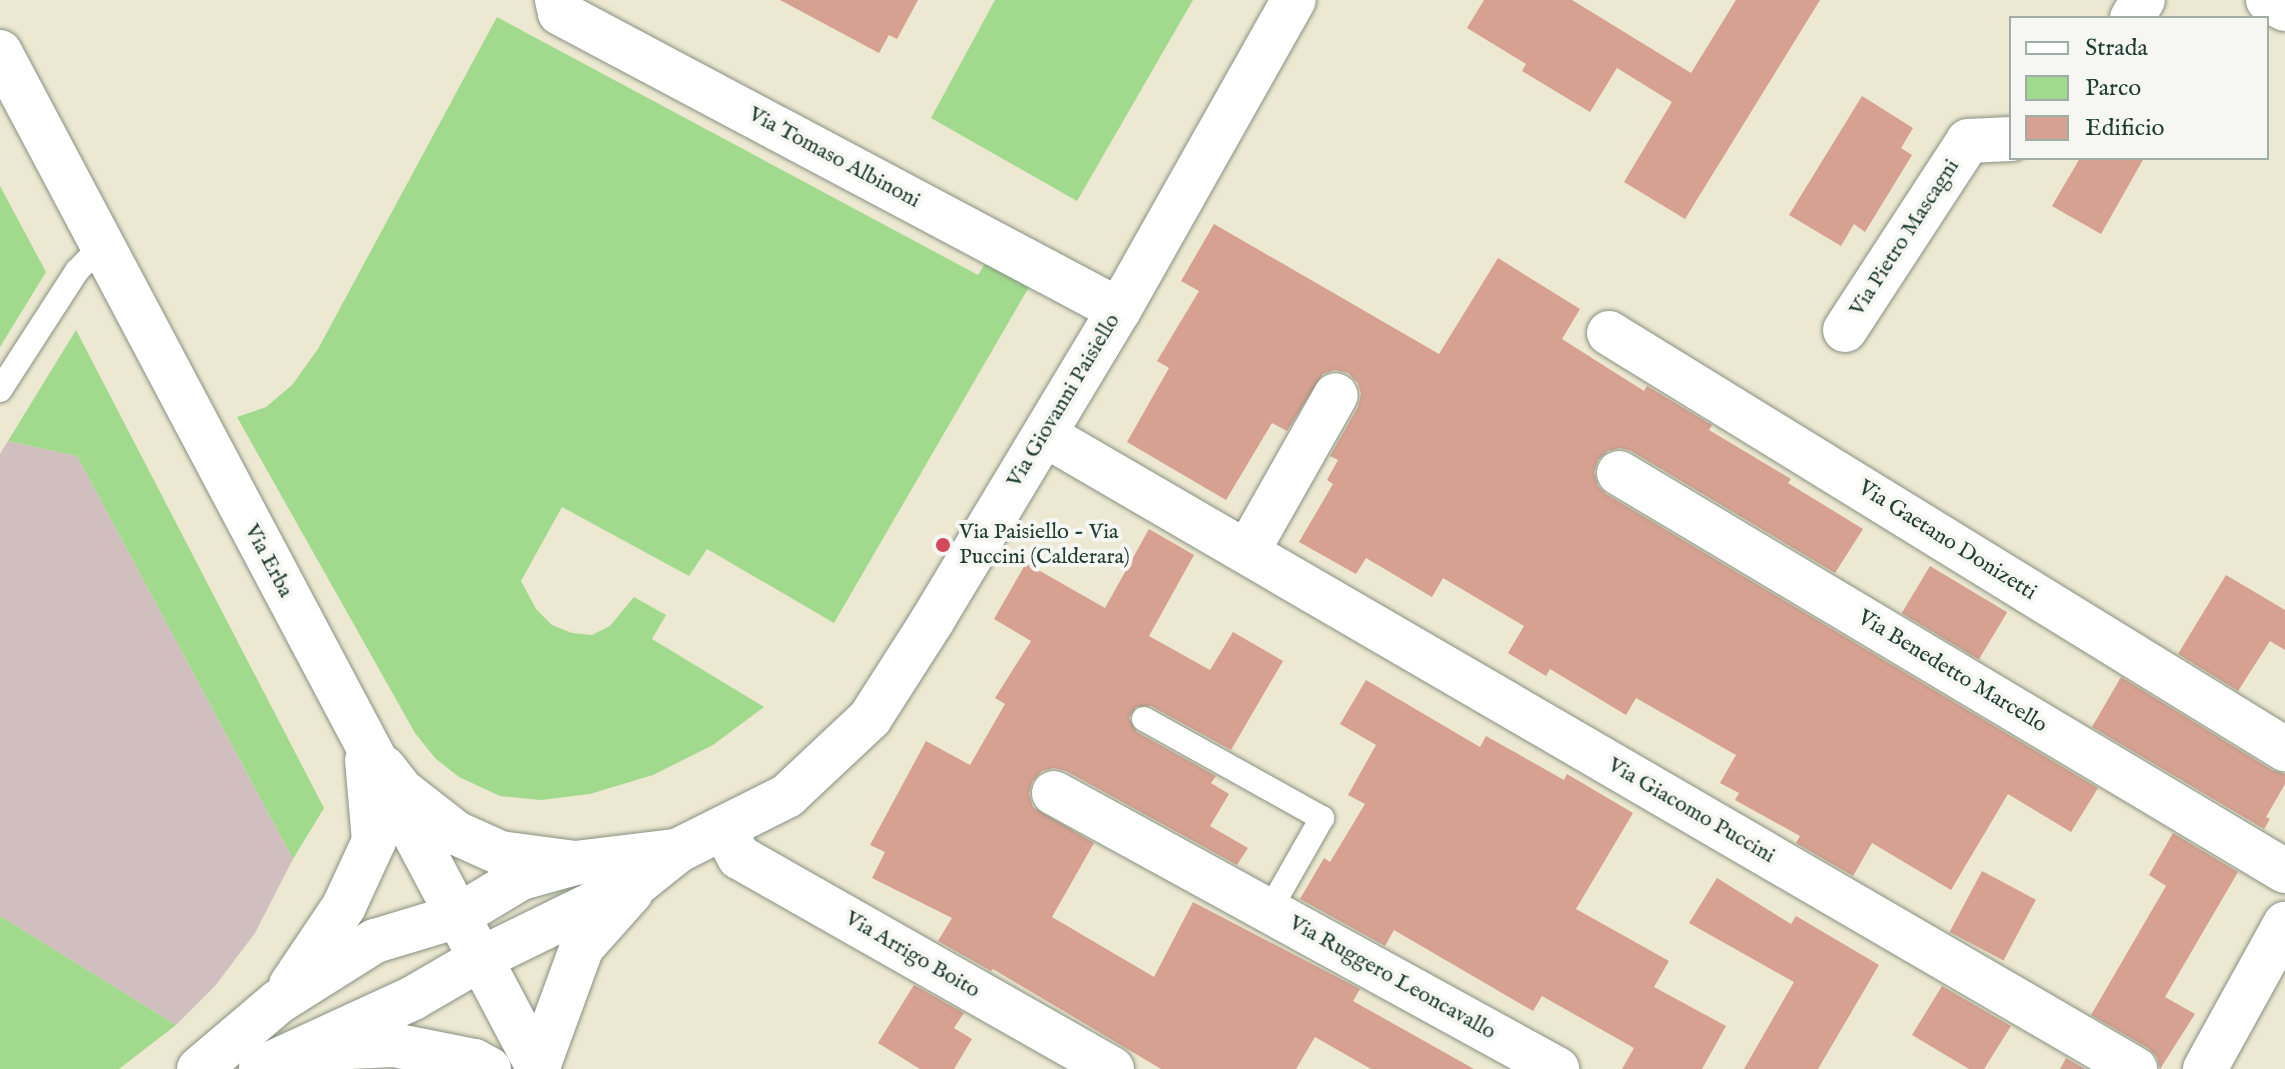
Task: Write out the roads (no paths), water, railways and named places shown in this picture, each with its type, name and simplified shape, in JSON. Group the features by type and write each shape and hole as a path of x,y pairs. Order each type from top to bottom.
{"street":[{"name":"Via Tomaso Albinoni","path":"557,0 560,13 1119,310"},
{"name":"Via Giovanni Paisiello","path":"679,850 787,796 870,718 1119,310 1294,0"},
{"path":"2268,0 2285,9"},
{"name":"Via Erba","path":"0,52 538,1068"},
{"name":"Via Pietro Mascagni","path":"1845,330 1968,141 2009,139"},
{"name":"Via Gaetano Donizetti","path":"1609,333 2285,749"},
{"path":"1247,552 1336,395"},
{"name":"Via Giacomo Puccini","path":"1045,435 2135,1069"},
{"name":"Via Benedetto Marcello","path":"1619,473 2285,871"},
{"path":"365,743 401,790 456,833 500,853 575,863"},
{"path":"278,1002 330,930 357,882 374,841 365,743"},
{"name":"Via Ruggero Leoncavallo","path":"1054,793 1557,1069"},
{"name":"Via Arrigo Boito","path":"724,829 739,857 1112,1069"},
{"path":"199,1069 278,1002 375,941 458,916 521,878 575,863 679,850"},
{"path":"538,1068 582,947 640,881 679,850"},
{"path":"260,1068 413,998 482,958 640,881"},
{"path":"2205,1069 2272,976 2285,924"},
{"path":"260,1068 348,1047 394,1045 474,1061 489,1069"}],"lane":[{"path":"0,390 77,271 101,246"},
{"name":"Via Ruggero Leoncavallo","path":"1144,719 1322,818 1269,911"}],"place":[{"name":"Via Paisiello - Via Puccini (Calderara)","path":"943,545"}]}
